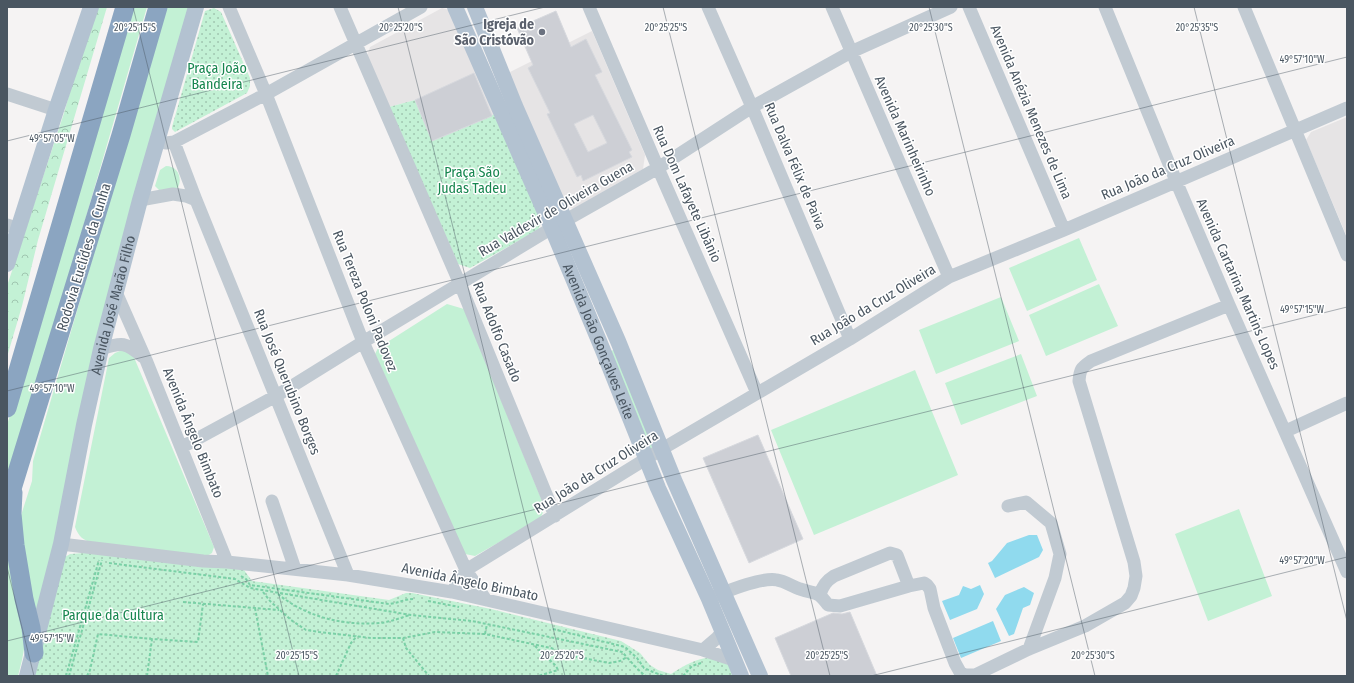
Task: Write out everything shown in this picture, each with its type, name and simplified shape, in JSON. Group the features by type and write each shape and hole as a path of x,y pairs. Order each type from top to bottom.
{"highway":[{"path":"7,408 125,7"},
{"name":"Rodovia Euclides da Cunha","path":"7,505 119,143 158,7"},
{"path":"13,485 12,514 15,545 24,599 31,628 34,653"}],"main road":[{"name":"Avenida José Marão Filho","path":"27,676 62,544 84,425 101,348 140,200 196,7"},
{"name":"Avenida João Gonçalves Leite","path":"455,7 508,109 559,225 618,341 674,480 760,676"},
{"name":"Avenida João Gonçalves Leite","path":"475,7 508,109"},
{"path":"7,264 13,227 56,110 90,8"},
{"name":"Avenida João Gonçalves Leite","path":"559,225 602,348 646,460 709,599 741,676"},
{"path":"602,348 618,341"},
{"path":"658,488 674,480"}],"street":[{"name":"Rua Tereza Poloni Padovez","path":"229,7 266,94 363,342 466,570 486,600"},
{"name":"Rua Adolfo Casado","path":"340,7 460,284 555,516"},
{"path":"157,144 174,142 266,94 421,7"},
{"name":"Rua Dom Lafayete Libânio","path":"589,7 757,393"},
{"name":"Rua Dalva Félix de Paiva","path":"708,7 850,339"},
{"name":"Avenida Marinheirinho","path":"832,7 949,277"},
{"name":"Rua Valdevir de Oliveira Guena","path":"182,447 276,396 460,284 658,168 752,107 851,52 951,7"},
{"name":"Avenida Anézia Menezes de Lima","path":"969,7 1064,230"},
{"name":"Avenida Cartarina Martins Lopes","path":"1105,7 1176,181 1229,305 1286,431 1347,572"},
{"path":"1244,7 1347,255"},
{"path":"8,93 56,110"},
{"name":"Rua João da Cruz Oliveira","path":"452,592 466,570 662,449 850,339 949,277 1064,230 1347,108"},
{"name":"Rua José Querubino Borges","path":"174,142 196,200 348,575"},
{"path":"140,200 173,194 186,196 196,200"},
{"name":"Avenida Ângelo Bimbato","path":"116,292 146,360 228,562"},
{"path":"709,599 724,592 767,579 778,580 800,589 820,594 828,605 840,606 920,583 927,585 930,589 934,608 955,663 960,672 965,675 975,675 1029,649 1085,626 1125,603 1133,592 1136,576 1134,562 1079,381 1082,367 1091,361 1229,305"},
{"name":"Avenida Ângelo Bimbato","path":"101,348 119,344 125,345 132,347 146,360"},
{"path":"1286,431 1347,403"},
{"path":"272,501 296,569"},
{"path":"1008,506 1026,502 1051,523 1060,554 1055,578 1029,649"},
{"name":"Avenida Ângelo Bimbato","path":"62,544 203,561 228,562 348,575 452,592 703,656 734,660"},
{"path":"820,594 823,585 834,576 890,553 897,555 909,586"},
{"path":"703,656 722,632"}],"path":[{"path":"67,676 101,560 104,557"},
{"path":"92,558 112,564 235,578 250,588 263,591 411,615 472,621 622,652 646,676"},
{"path":"239,575 246,579 250,585 389,604 399,603 404,599 420,600"},
{"path":"263,591 270,601 291,620 306,630 371,638 403,638 435,632 485,634 551,648 572,656 609,663 620,661 627,657"},
{"path":"277,593 288,602 298,607 327,619 340,622 380,623 411,615"},
{"path":"428,601 466,608"},
{"path":"182,602 280,610"},
{"path":"87,676 90,670 98,634 198,642 203,604"},
{"path":"254,608 268,676"},
{"path":"485,634 487,624"},
{"path":"550,628 625,647 637,658 644,668 664,676"},
{"path":"336,676 351,643 356,636"},
{"path":"403,638 406,648 429,676"},
{"path":"147,676 152,639"},
{"path":"535,645 556,666 558,670 538,676"},
{"path":"683,676 703,656"}],"shaded area":[{"path":"442,8 449,10 495,114 432,141 415,100 389,107 367,56 370,47"},
{"path":"592,31 645,155 643,169 573,209 565,205 508,73"},
{"path":"1347,117 1347,237 1306,140 1311,132"}],"green space":[{"path":"94,7 107,7 38,240 22,306 7,357 7,286 64,113"},
{"path":"132,7 147,7 7,489 7,425 98,127"},
{"path":"166,7 192,7 40,603 33,624 16,531 32,481 33,461"},
{"name":"Praça João Bandeira","path":"214,8 221,12 250,78 250,86 247,93 175,132 172,127 205,11"},
{"name":"Praça São Judas Tadeu","path":"415,100 432,141 495,114 542,221 538,230 470,268 458,264 389,107"},
{"path":"166,166 174,168 179,174 180,182 177,189 159,190 155,186 160,170"},
{"path":"1079,238 1097,280 1027,311 1009,268"},
{"path":"1099,284 1118,326 1046,356 1029,315"},
{"path":"1001,297 1019,341 936,374 919,330"},
{"path":"447,304 464,309 545,508 540,519 475,556 465,554 375,354 378,348"},
{"path":"614,350 654,447 648,453 610,351"},
{"path":"120,351 127,351 133,355 214,547 212,553 205,557 93,543 82,538 75,527 109,358"},
{"path":"1021,354 1037,396 961,425 945,383"},
{"path":"915,370 958,475 814,535 771,430"},
{"path":"1239,509 1272,596 1208,621 1175,534"},
{"name":"Parque da Cultura","path":"99,552 244,570 252,581 389,600 406,593 412,593 491,609 621,641 640,653 650,665 658,670 671,674 689,663 706,658 714,658 722,661 730,667 738,676 32,676 65,557 70,554"},
{"path":"8,558 26,638 18,676 7,676"}],"water":[{"path":"1029,535 1037,535 1043,550 1039,557 995,578 988,563 992,561 1007,543"},
{"path":"980,585 984,594 977,609 950,620 942,601 959,595 963,586 971,589"},
{"path":"1024,587 1034,593 1030,605 1023,608 1014,634 1009,636 996,609 1005,595"},
{"path":"993,621 1001,641 961,658 953,638"}],"building":[{"path":"556,11 571,47 586,39 602,72 595,75 632,150 629,152 632,157 583,181 581,175 577,177 547,114 550,113 528,68 533,65 517,28","holes":["593,115 607,143 588,152 574,124"]},
{"path":"474,73 492,116 432,141 415,100"},
{"path":"758,435 803,539 749,563 703,458"},
{"path":"850,612 877,676 791,676 775,638 833,613 842,614"}],"place":[{"name":"Igreja de São Cristóvão","path":"542,32"}]}
